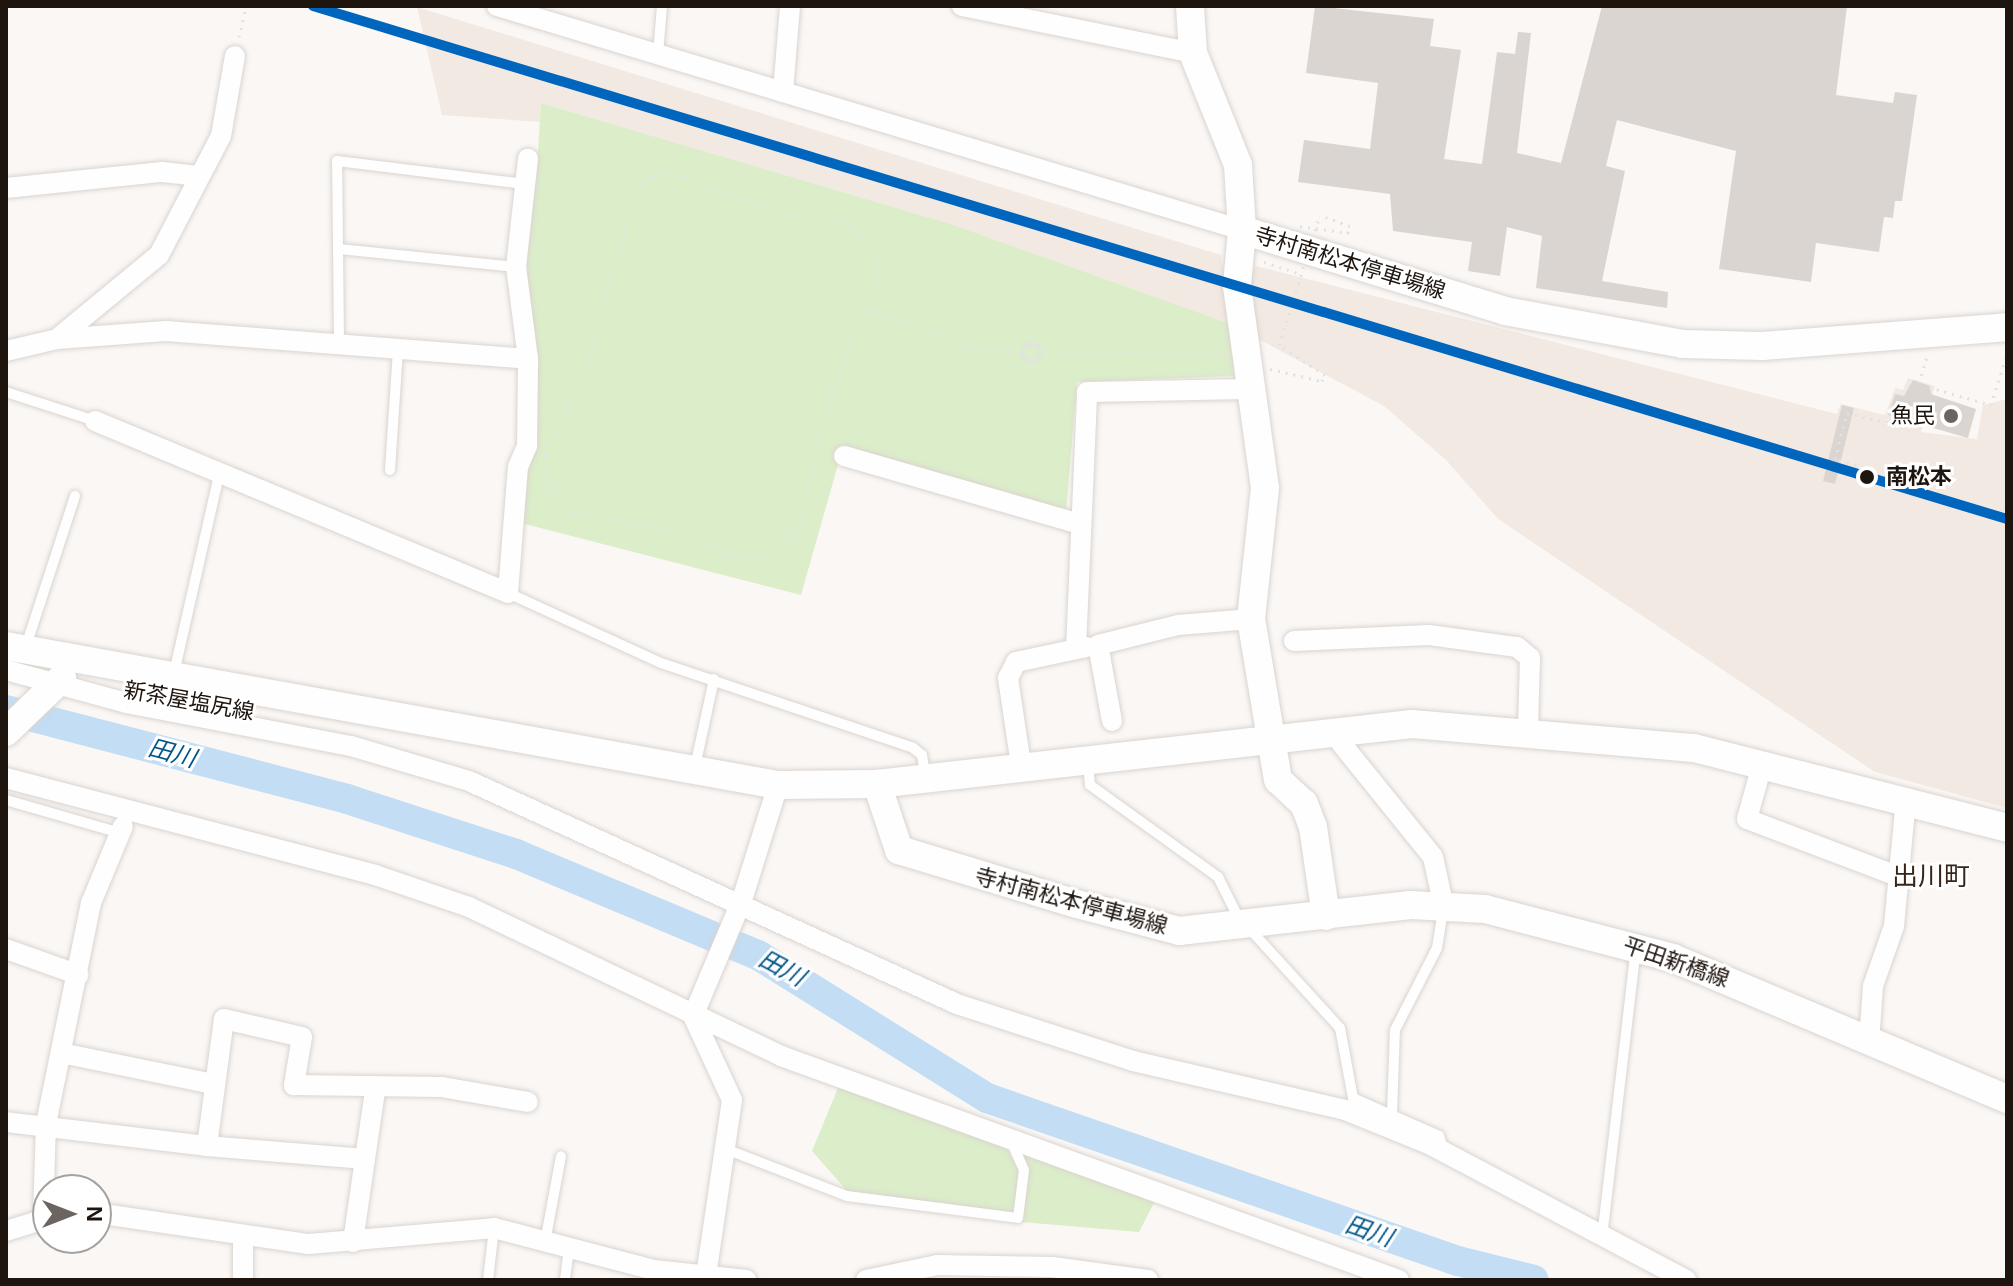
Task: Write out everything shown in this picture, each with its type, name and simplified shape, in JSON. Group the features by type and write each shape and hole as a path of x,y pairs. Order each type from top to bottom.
{"main road":[{"path":"1190,6 1193,53 1238,165 1242,230"},
{"name":"寺村南松本停車場線","path":"877,784 889,836 916,858 1179,931 1326,916 1313,827 1304,804 1278,780 1251,619 1265,488 1237,285 1242,230 1505,311 1683,344 1762,346 2007,327"},
{"path":"10,657 172,680 778,785 877,784 1271,735 1412,724 1528,729 1642,740 1906,799 2007,828"},
{"name":"新茶屋塩尻線","path":"10,657 55,683 314,724 393,720"},
{"path":"6,732 55,683"},
{"name":"平田新橋線","path":"1326,916 1443,903 1636,947 2007,1099"}],"street":[{"path":"497,6 1242,230"},
{"path":"783,92 790,6"},
{"path":"962,6 1193,53"},
{"path":"57,339 159,255 221,136 235,56"},
{"path":"95,421 221,469 508,593 518,467 527,446 528,359 516,267 528,159"},
{"path":"6,188 162,172 199,176"},
{"path":"6,351 57,339 166,331 528,359"},
{"path":"1076,649 1087,392 1250,389"},
{"path":"844,456 1079,524"},
{"path":"1021,765 1008,678 1016,662 1178,625 1251,619"},
{"path":"1294,641 1429,635 1517,647 1530,658 1528,729"},
{"path":"1098,645 1112,721"},
{"path":"55,683 420,764 517,800 737,910 957,1004 1133,1061 1345,1110 1444,1152 1686,1280"},
{"path":"1341,743 1433,857 1443,903"},
{"path":"1762,765 1747,819 1900,877"},
{"path":"6,778 469,907 693,1013 1011,1141 1399,1280"},
{"path":"27,782 42,796 122,830 157,818"},
{"path":"706,1276 722,1147 732,1100 693,1013 737,910 778,785"},
{"path":"1869,1042 1873,986 1900,877 1906,799"},
{"path":"45,1174 46,1124 79,975 91,903 122,830"},
{"path":"6,949 79,975"},
{"path":"207,1146 224,1019 302,1037 294,1085 375,1091 442,1087 528,1102"},
{"path":"61,1053 214,1084"},
{"path":"353,1242 375,1091"},
{"path":"6,1122 46,1124 207,1146 365,1159"},
{"path":"112,1216 243,1238 353,1242 494,1228 546,1237 654,1270 742,1280"},
{"path":"6,1231 32,1222"},
{"path":"243,1238 243,1280"},
{"path":"866,1280 937,1265 982,1274 1084,1275 1148,1280"}],"lane":[{"path":"658,54 662,6"},
{"path":"339,342 337,161 523,184"},
{"path":"339,249 516,267"},
{"path":"390,470 398,348"},
{"path":"6,392 95,421"},
{"path":"172,680 221,469"},
{"path":"10,657 75,496"},
{"path":"508,593 661,663 913,748 922,755 925,777"},
{"path":"694,772 714,679"},
{"path":"1086,757 1090,785 1218,877 1246,926 1340,1028 1353,1098 1439,1136 1444,1152"},
{"path":"6,800 122,830"},
{"path":"1392,1114 1395,1030 1437,948 1443,903"},
{"path":"1602,1237 1636,947"},
{"path":"722,1147 847,1196 1018,1218 1024,1170 1011,1141"},
{"path":"546,1237 561,1156"},
{"path":"488,1280 494,1228"},
{"path":"565,1280 570,1244"}],"path":[{"path":"235,56 246,6"},
{"path":"686,176 763,211 836,218 857,228 876,256 868,307 828,399 800,530 773,559 732,555 661,527 571,512 549,491 545,455 582,376 639,185 648,177 686,176"},
{"path":"1288,369 1322,381 1325,375 1279,345 1301,274 1320,215 1350,226 1348,233 1301,223"},
{"path":"1264,262 1301,274"},
{"path":"868,307 970,349 1022,352 1031,362 1040,351"},
{"path":"1022,352 1029,343 1040,351 1234,355"},
{"path":"1919,383 1929,349"},
{"path":"1929,387 1991,405 2007,354"},
{"path":"1864,467 1835,459 1847,413 1904,427 1906,420"}],"shaded area":[{"path":"417,7 1221,255 1231,324 951,224 541,103 540,122 442,115"},
{"path":"1256,266 1837,414 1841,404 1885,415 1895,388 1903,390 1908,378 1935,386 1921,432 1977,439 1983,405 2007,399 2007,808 1875,772 1498,519 1446,460 1384,406 1249,334 1247,274"}],"green space":[{"path":"541,103 951,224 1231,324 1234,376 1077,382 1066,513 843,447 801,595 521,523 529,184 536,184"},
{"path":"840,1083 1005,1144 1020,1174 1015,1216 848,1192 812,1151"},
{"path":"1023,1152 1156,1199 1139,1232 1021,1222"}],"building":[{"path":"1315,6 1434,19 1430,46 1461,50 1444,159 1482,164 1497,52 1515,54 1518,32 1531,33 1517,153 1561,163 1602,6 1847,6 1836,95 1893,103 1895,92 1917,95 1902,201 1895,201 1893,218 1884,217 1879,252 1816,243 1811,282 1719,269 1736,151 1617,120 1606,166 1625,171 1602,281 1668,292 1667,308 1536,288 1542,236 1507,227 1500,276 1468,271 1472,242 1393,231 1390,194 1298,182 1304,140 1370,149 1378,83 1306,73"},
{"path":"1913,380 1930,386 1931,394 1976,409 1968,438 1888,415 1895,394 1904,396"},
{"path":"1842,405 1854,408 1835,484 1823,481"}],"waterway":[{"name":"田川","path":"6,710 347,799 516,854 758,955 987,1098 1458,1261 1534,1280"}],"transit line":[{"path":"313,6 2007,519"}],"place":[{"name":"魚民","path":"1951,416"},
{"name":"南松本","path":"1867,477"}],"district":[{"name":"出川町","path":"1931,877"}]}
